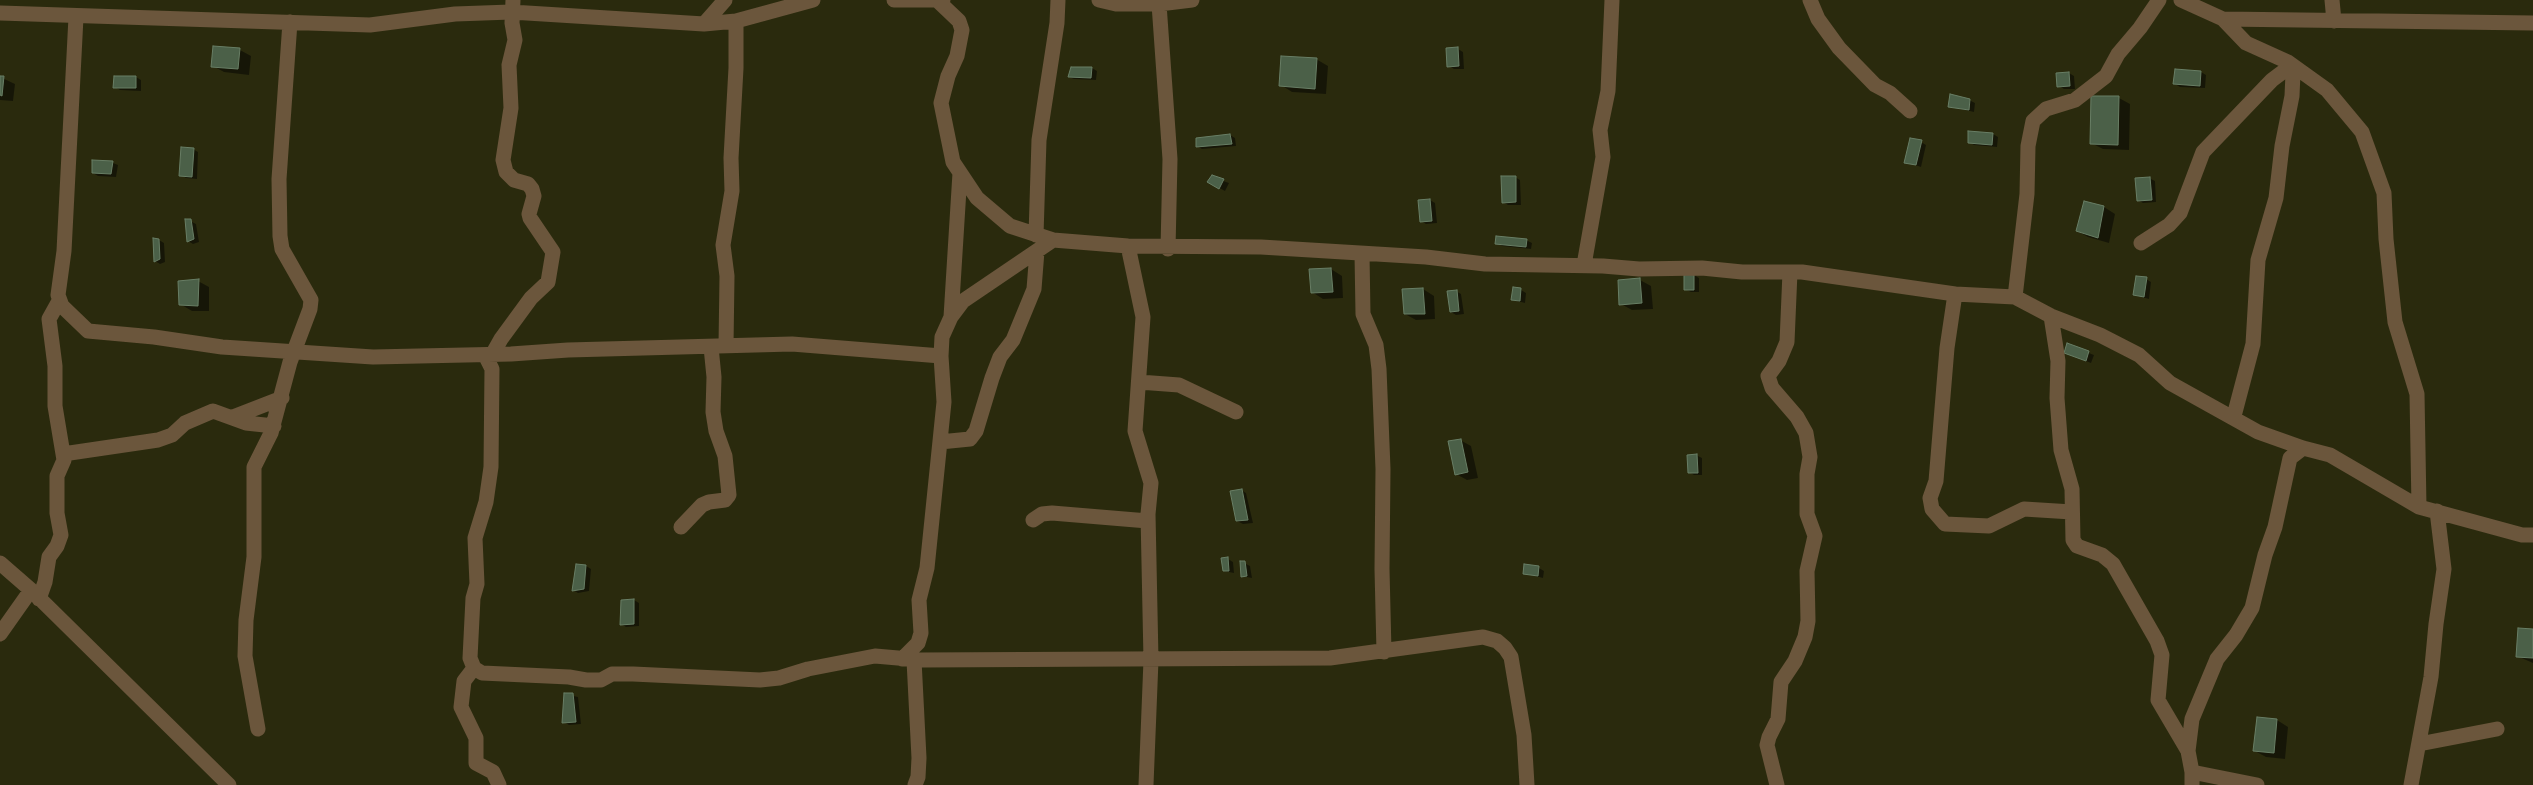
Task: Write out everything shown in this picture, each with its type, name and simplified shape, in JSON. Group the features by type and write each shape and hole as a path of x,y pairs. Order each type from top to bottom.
{"street":[{"path":"704,24 725,0"},
{"path":"0,13 76,17 370,25 512,6 704,24 736,21 813,0"},
{"path":"894,0 941,1 959,21 962,30 957,56 948,76 941,103 953,162 977,198 1010,226 1036,235 1053,240 1128,246 1168,248 1261,247 1426,257 1485,264 1584,265 1790,272 1955,294 2015,297 2051,316 2100,334 2131,351 2170,383 2234,416 2258,432 2303,448 2330,455 2419,507 2522,535 2533,535"},
{"path":"1036,235 1039,140 1057,23 1058,0"},
{"path":"1099,0 1116,4 1159,4 1192,0"},
{"path":"1584,265 1603,158 1600,130 1608,91 1612,0"},
{"path":"1810,0 1818,19 1840,48 1875,85 1890,93 1910,111"},
{"path":"2015,297 2027,194 2028,146 2033,121 2046,109 2075,100 2106,76 2118,54 2140,28 2159,0"},
{"path":"2181,0 2223,19 2246,43 2327,90 2362,132 2384,193 2386,239 2395,322 2417,394 2419,507"},
{"path":"2332,0 2334,20"},
{"path":"1159,4 1170,159 1168,248"},
{"path":"512,6 515,40 509,65 512,108 503,160 506,172 514,180 528,184 532,190 534,196 529,214 530,218 553,252 548,282 531,298 500,339 490,360 491,467 486,502 475,538 477,584 473,598 470,658 474,668 482,673 569,677 586,680 600,680 612,674 760,680 779,678 808,669 876,656 912,659 1151,660 1330,658 1483,637 1496,641 1505,648 1511,657 1524,735 1527,785"},
{"path":"76,17 64,251 58,295 60,301 88,331 154,336 222,346 373,356 490,360 511,354 568,350 792,344 940,356"},
{"path":"2223,19 2533,23"},
{"path":"726,346 727,276 723,245 732,190 731,158 736,68 736,21"},
{"path":"258,729 245,656 246,620 254,557 254,467 274,426 294,351 310,309 310,300 282,249 280,236 280,179 290,22"},
{"path":"2141,243 2169,225 2180,213 2203,152 2286,66"},
{"path":"2234,416 2253,344 2258,260 2276,198 2282,146 2293,88 2293,72 2286,66"},
{"path":"951,316 960,172"},
{"path":"915,785 918,777 918,758 912,659 921,633 919,600 927,568 944,402 940,356 942,337 951,316 963,301 1053,240"},
{"path":"1128,246 1143,317 1135,431 1151,483 1148,521 1151,660 1146,785"},
{"path":"940,442 970,439 976,431 1000,357 1013,340 1034,289 1037,251"},
{"path":"1362,254 1363,314 1376,345 1380,385 1383,469 1382,569 1384,652"},
{"path":"1777,785 1767,745 1768,737 1778,719 1781,682 1795,660 1805,638 1808,621 1807,571 1815,536 1806,514 1807,474 1810,457 1806,433 1797,417 1772,388 1768,376 1779,361 1786,342 1790,272"},
{"path":"1955,294 1947,348 1936,481 1930,498 1932,509 1946,524 1989,526 2024,509 2072,512"},
{"path":"0,634 45,582 49,557 57,546 61,534 57,513 58,476 62,467 63,454 56,406 55,366 49,319 60,301"},
{"path":"2051,316 2058,361 2057,398 2061,450 2072,489 2073,540 2078,546 2102,555 2112,564 2157,641 2162,655 2158,700 2188,752"},
{"path":"682,527 702,506 710,502 725,500 729,495 725,456 716,431 713,412 714,376 710,347"},
{"path":"1138,382 1179,384 1236,412"},
{"path":"233,418 282,398"},
{"path":"63,454 158,440 172,435 185,423 213,411 246,423 274,426"},
{"path":"2257,785 2192,779 2188,752 2192,719 2217,660 2236,635 2252,608 2264,555 2276,528 2290,458 2285,442"},
{"path":"2290,458 2303,448"},
{"path":"2411,785 2431,677 2444,569 2437,512"},
{"path":"1033,520 1042,514 1052,513 1148,521"},
{"path":"0,562 229,785"},
{"path":"474,668 464,681 462,707 476,738 476,763 493,772 498,785"},
{"path":"2419,744 2497,729"}],"building":[{"path":"213,46 240,48 238,69 211,67"},
{"path":"1458,47 1459,66 1447,67 1446,48"},
{"path":"1281,56 1317,58 1315,89 1279,86"},
{"path":"1071,67 1092,67 1091,78 1068,77"},
{"path":"2175,69 2201,71 2200,86 2173,84"},
{"path":"2069,72 2070,86 2057,87 2056,73"},
{"path":"0,76 4,76 2,96 0,95"},
{"path":"114,76 136,76 136,88 113,88"},
{"path":"1950,94 1970,99 1969,110 1948,107"},
{"path":"2091,96 2119,96 2118,145 2090,144"},
{"path":"1968,131 1993,133 1992,145 1968,143"},
{"path":"1230,134 1232,144 1196,147 1196,138"},
{"path":"1910,138 1922,140 1916,165 1904,163"},
{"path":"181,147 194,148 192,177 179,176"},
{"path":"92,160 113,161 111,174 92,173"},
{"path":"1212,175 1224,179 1219,189 1207,182"},
{"path":"1501,176 1516,176 1516,202 1502,203"},
{"path":"2150,177 2152,200 2137,201 2135,178"},
{"path":"1430,199 1432,221 1420,222 1418,200"},
{"path":"2084,201 2104,206 2098,238 2076,231"},
{"path":"185,219 191,219 194,239 187,242"},
{"path":"1496,236 1527,239 1526,247 1495,244"},
{"path":"153,238 159,239 160,259 154,262"},
{"path":"1331,268 1333,292 1311,293 1309,269"},
{"path":"1684,274 1694,274 1694,290 1684,290"},
{"path":"2136,276 2147,277 2144,297 2133,295"},
{"path":"1640,278 1642,303 1619,305 1618,280"},
{"path":"199,279 198,306 179,305 178,281"},
{"path":"1513,287 1521,288 1520,301 1511,300"},
{"path":"1423,288 1425,314 1404,314 1402,289"},
{"path":"1457,290 1459,311 1450,312 1447,291"},
{"path":"2067,343 2089,351 2086,361 2064,353"},
{"path":"1461,439 1468,472 1455,475 1448,441"},
{"path":"1697,454 1698,473 1688,473 1687,455"},
{"path":"1242,489 1248,520 1236,521 1230,491"},
{"path":"1228,557 1229,571 1223,571 1221,558"},
{"path":"1240,561 1245,561 1247,576 1241,577"},
{"path":"576,564 586,565 584,589 572,591"},
{"path":"1524,564 1539,566 1538,576 1523,574"},
{"path":"634,599 634,624 620,625 621,600"},
{"path":"2518,628 2533,629 2533,658 2516,657"},
{"path":"564,693 573,693 576,722 562,723"},
{"path":"2257,717 2277,719 2274,753 2253,751"}]}
